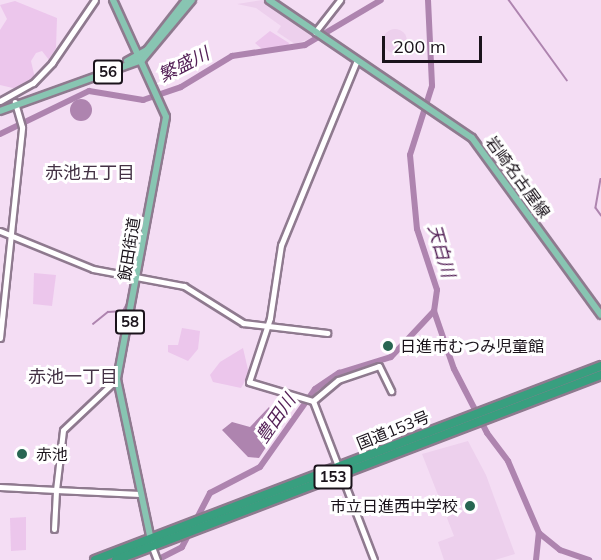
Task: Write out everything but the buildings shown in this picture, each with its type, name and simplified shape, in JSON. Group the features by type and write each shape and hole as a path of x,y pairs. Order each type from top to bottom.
{"highway":[{"name":"国道153号","path":"116,560 152,548 340,470 456,418 601,366"},
{"name":"国道153号","path":"95,560 207,516 499,416 601,375"}],"main road":[{"name":"飯田街道","path":"113,0 158,94 166,120 117,380 152,548"},
{"name":"56","path":"141,58 186,0"},
{"name":"56","path":"0,109 141,58 192,0"},
{"name":"岩崎名古屋線","path":"269,0 357,60 448,117 480,147 601,315"}],"street":[{"path":"0,101 33,83 52,63 95,0"},
{"path":"320,35 340,0"},
{"path":"357,60 281,245 267,327 249,382 310,398 338,380 380,366 391,392"},
{"path":"0,338 21,124 15,104"},
{"path":"0,231 93,269 184,286 227,317 267,327 327,333"},
{"path":"54,529 63,430 117,380"},
{"path":"310,398 374,560"},
{"path":"0,487 140,494"},
{"path":"152,548 157,560"}],"shaded area":[{"path":"262,0 315,37 295,44 277,32 281,26 256,8 237,4"},
{"path":"15,1 57,18 56,48 49,60 42,51 36,53 31,61 35,78 17,89 0,85 0,30 7,19 0,5"},
{"path":"395,29 404,32 407,41 404,50 395,53 386,50 383,41 386,32"},
{"path":"270,31 289,43 288,46 262,49 255,43"},
{"path":"77,99 85,99 92,106 92,114 85,121 77,121 70,114 70,106"},
{"path":"34,273 56,275 52,306 33,304"},
{"path":"182,328 200,331 198,349 188,361 168,352 168,345 178,345"},
{"path":"243,348 249,374 241,388 213,382 210,375 220,362"},
{"path":"269,407 279,427 259,458 248,457 222,430 232,422 250,427"},
{"name":"市立日進西中学校","path":"468,441 486,475 515,554 495,560 444,560 438,542 454,536 422,454"},
{"path":"26,517 26,550 11,551 10,518"}],"waterway":[{"name":"繁盛川","path":"0,134 89,91 143,100 181,87 232,56 305,45 381,0"},
{"name":"天白川","path":"428,0 432,86 410,155 417,229 437,290 434,311 454,369 487,433 508,461 539,533 560,550 589,560"},
{"path":"509,0 567,80"},
{"path":"601,179 596,208 601,215"},
{"path":"93,324 108,312 123,311 129,300"},
{"name":"豊田川","path":"157,560 182,547 210,493 260,467 315,389 339,373 391,357 434,311"},
{"name":"天白川","path":"536,560 539,533"}],"place":[{"name":"日進市むつみ児童館","path":"388,346"},
{"name":"赤池","path":"22,454"},
{"name":"市立日進西中学校","path":"470,506"}],"district":[{"name":"赤池五丁目","path":"90,173"},
{"name":"赤池一丁目","path":"73,377"}]}
